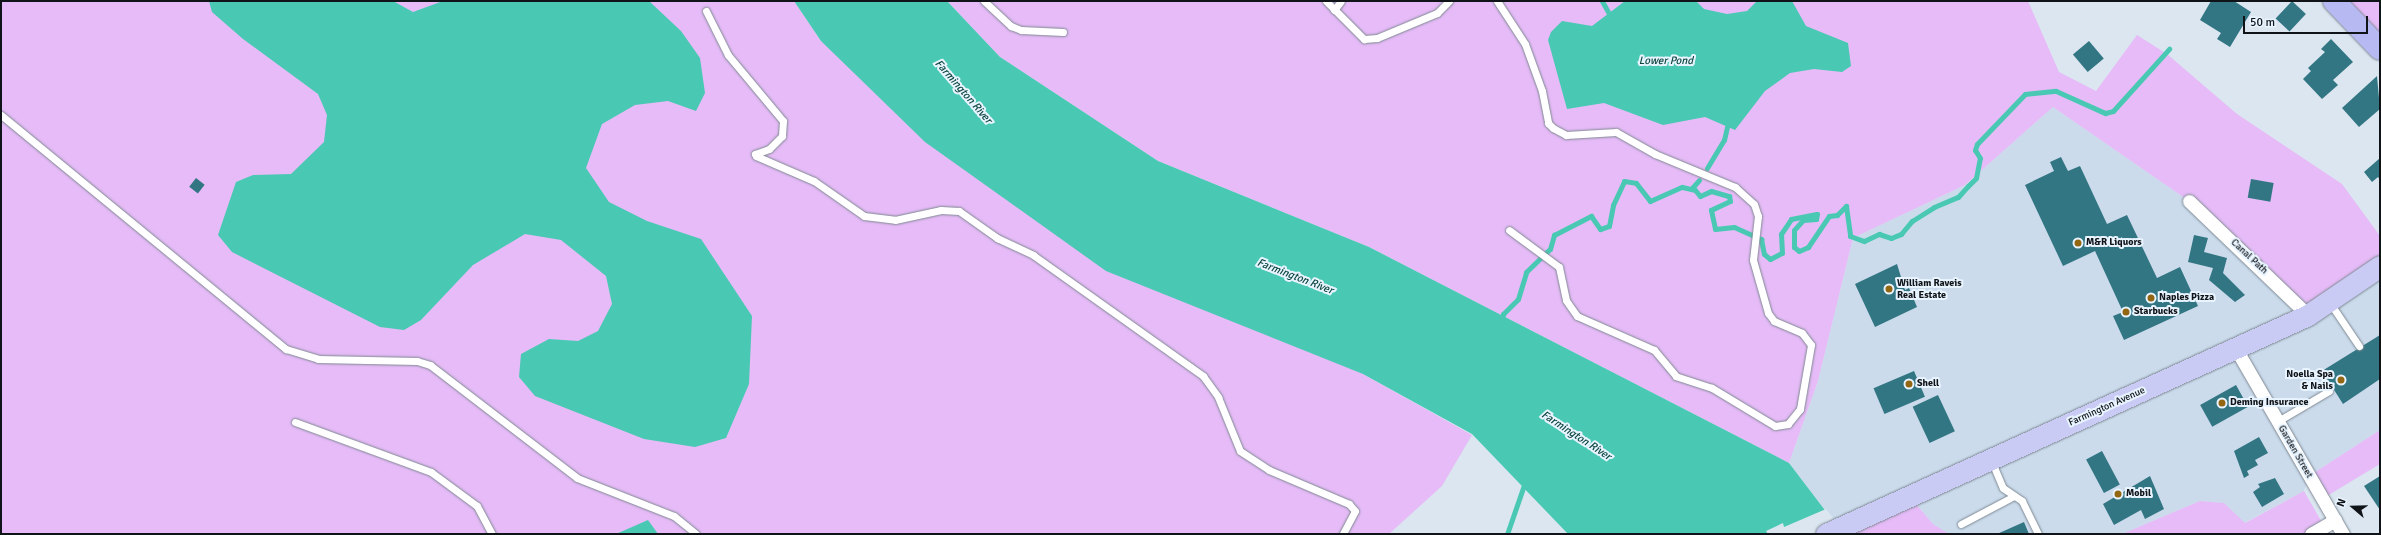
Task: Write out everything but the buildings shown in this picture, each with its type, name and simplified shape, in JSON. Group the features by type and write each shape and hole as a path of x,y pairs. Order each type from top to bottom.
{"highway":[{"path":"2334,1 2380,50"}],"main road":[{"name":"Farmington Avenue","path":"1826,534 2308,315 2380,266"}],"street":[{"name":"Canal Path","path":"2189,201 2308,315"},
{"name":"Garden Street","path":"2236,349 2343,534"},
{"path":"2311,534 2335,520"}],"lane":[{"path":"984,1 1011,26 1021,30 1063,32"},
{"path":"1327,1 1334,10 1364,39 1377,38 1437,13 1450,1"},
{"path":"1334,10 1341,1"},
{"path":"1497,1 1525,44 1542,91 1548,123 1553,128 1566,135 1616,132 1655,154 1735,187 1754,204 1758,216 1753,260 1768,313 1774,321 1802,334 1811,345 1800,409 1788,424 1776,426 1712,388 1676,376 1654,350 1577,316 1566,300 1559,267 1509,230"},
{"path":"706,12 728,55 784,121 782,136 769,149 755,154 756,156 814,181 864,216 895,220 941,210 959,211 997,238 1033,255 1203,376 1218,397 1240,451 1269,470 1349,504 1356,511 1343,534"},
{"path":"1,115 286,348 318,359 417,361 430,365 577,478 674,516 696,534"},
{"path":"2328,301 2358,346"},
{"path":"2278,421 2329,391"},
{"path":"295,422 431,472 477,506 492,534"},
{"path":"1991,460 2003,488 2022,501 2038,534"},
{"path":"1961,524 2014,496"}],"shaded area":[{"path":"1,1 794,1 821,41 1363,374 1472,435 1442,486 1389,534 1,534"},
{"path":"947,1 2028,1 2059,72 2096,91 2137,35 2167,54 2237,114 2342,184 2380,236 2380,266 2308,315 2189,201 2053,107 1965,185 1853,238 1818,381 1789,463 1369,247 1158,161 1000,57"},
{"path":"2348,1 2380,1 2380,36"},
{"path":"2053,107 2189,201 2380,266 2380,430 2309,476 2304,491 2244,523 2224,503 2200,501 2122,534 1949,534 1933,524 1910,497 1838,529 1789,463 1818,381 1853,238 1965,185"},
{"path":"2380,430 2380,464 2322,499 2309,476"},
{"path":"2304,491 2324,526 2311,534 2122,534 2200,501 2224,503 2245,523"},
{"path":"1910,497 1933,524 1949,534 1843,534"}],"water":[{"path":"209,1 393,1 413,12 443,1 649,1 681,31 700,58 705,93 696,111 668,101 635,105 602,124 586,168 609,202 647,221 701,239 752,316 749,384 726,438 695,447 644,439 535,396 519,377 521,354 549,339 578,341 598,331 612,304 606,276 561,240 525,234 473,265 421,320 404,330 380,327 232,252 218,235 236,182 253,175 291,174 324,142 327,115 318,94 243,39 212,12"},
{"name":"Farmington River","path":"794,1 947,1 1000,57 1158,161 1369,247 1789,463 1843,534 1568,534 1472,434 1363,374 1106,271 925,142 821,41"},
{"name":"Lower Pond","path":"1625,1 1696,1 1704,9 1727,14 1747,11 1757,1 1792,1 1806,26 1848,43 1851,66 1842,72 1814,69 1790,73 1765,91 1735,130 1705,117 1663,125 1604,103 1567,109 1548,40 1551,32 1562,21 1592,26"},
{"path":"648,520 658,534 616,534"}],"pier":[{"path":"1826,509 1845,534 1768,534 1766,531 1783,523 1784,527"}],"waterway":[{"path":"1602,1 1612,19"},
{"path":"1502,321 1503,314 1518,299 1526,272 1550,249 1554,235 1591,216 1600,229 1609,226 1613,205 1624,181 1636,183 1650,201 1682,187 1695,190 1700,196 1711,191 1729,196 1730,201 1711,210 1715,229 1734,227 1761,239 1764,254 1770,259 1782,253 1781,234 1791,219 1817,214 1816,219 1803,220 1794,230 1794,247 1799,251 1808,247 1829,216 1837,215 1846,206 1850,236 1864,241 1879,234 1891,238 1901,234 1912,221 1934,207 1958,197 1976,178 1980,158 1975,150 1977,144 2025,94 2056,91 2105,113 2113,111 2169,49"},
{"path":"1707,168 1724,140 1728,122"},
{"path":"1691,189 1699,180"},
{"path":"1507,534 1525,482"}],"place":[{"name":"M&R Liquors","path":"2078,243"},
{"name":"William Raveis Real Estate","path":"1889,289"},
{"name":"Naples Pizza","path":"2151,298"},
{"name":"Starbucks","path":"2126,312"},
{"name":"Noella Spa & Nails","path":"2341,380"},
{"name":"Shell","path":"1909,384"},
{"name":"Deming Insurance","path":"2222,403"},
{"name":"Mobil","path":"2118,494"}]}
